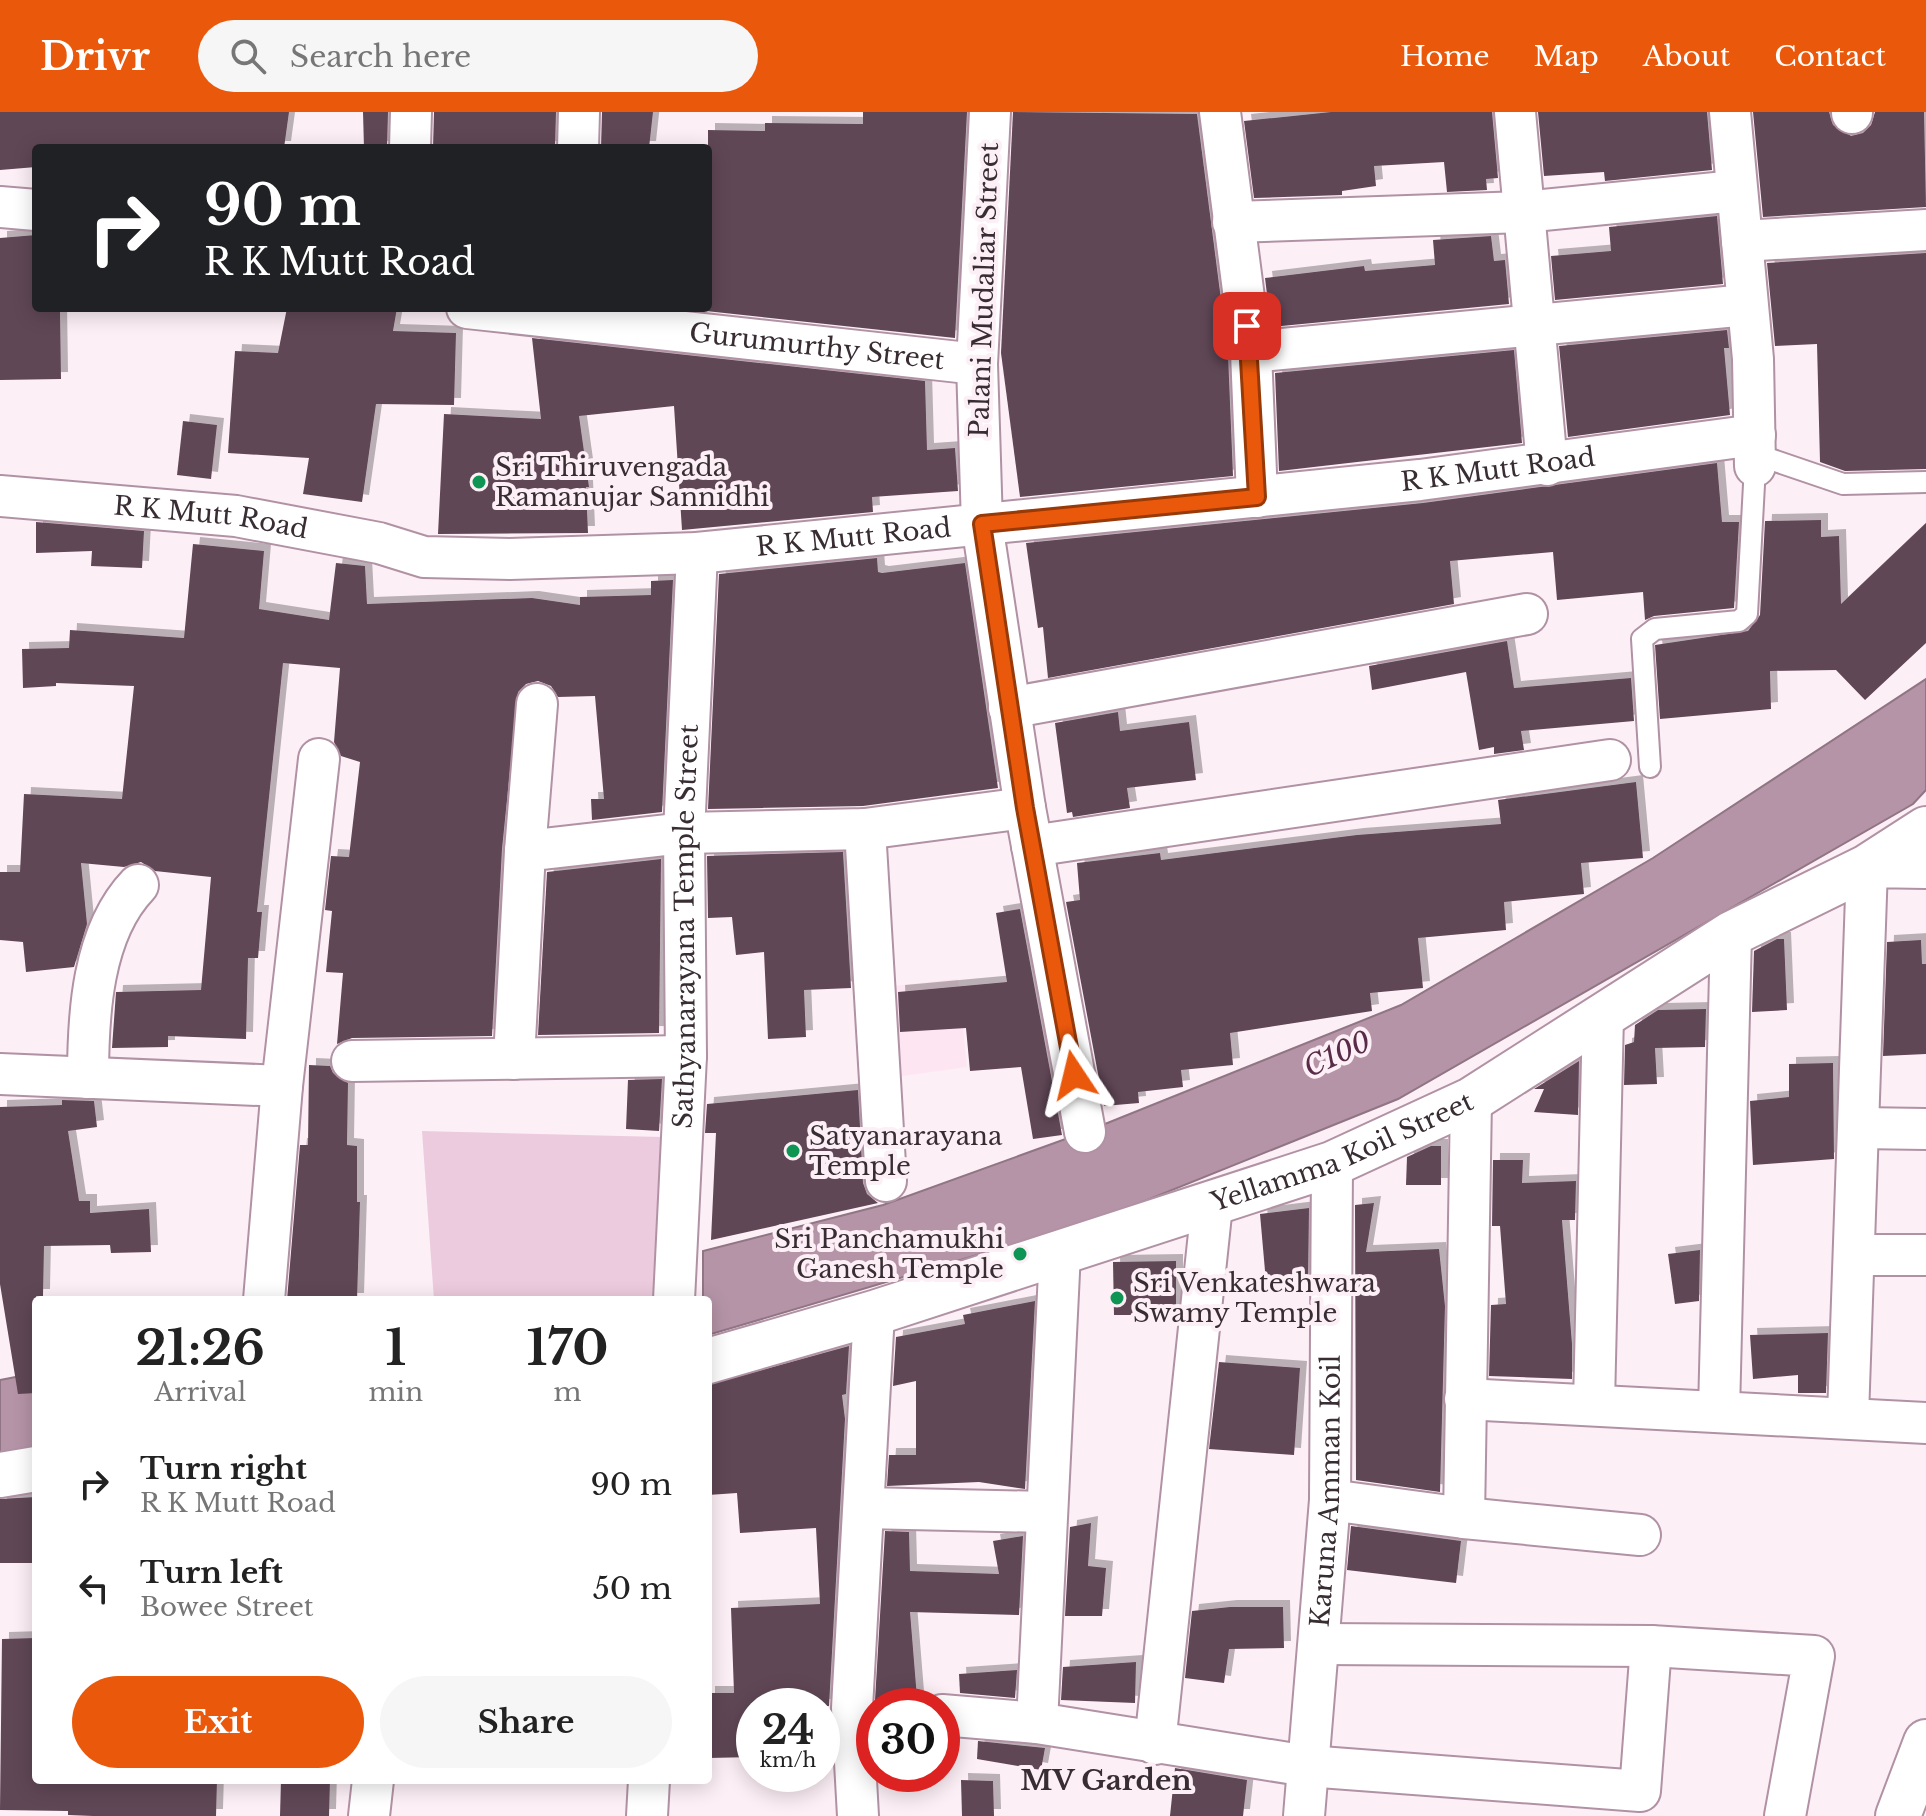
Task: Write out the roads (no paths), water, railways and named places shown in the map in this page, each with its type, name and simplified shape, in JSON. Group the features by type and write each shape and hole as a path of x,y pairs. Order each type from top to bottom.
{"street":[{"path":"410,144 411,112"},
{"path":"578,144 579,112"},
{"name":"Palani Mudaliar Street","path":"990,112 977,364 982,524 1028,827 1085,1132"},
{"path":"1220,112 1251,352 1257,497"},
{"path":"1515,112 1547,465"},
{"path":"1730,112 1747,305 1755,452"},
{"path":"1233,222 1523,212 1736,191"},
{"path":"0,207 32,210"},
{"path":"1742,241 1926,230"},
{"path":"1251,352 1747,305"},
{"name":"Gurumurthy Street","path":"536,312 977,364"},
{"name":"R K Mutt Road","path":"0,496 236,516 379,543 424,557 510,559 697,553 1547,465 1755,452"},
{"name":"Sathyanarayana Temple Street","path":"674,1296 686,1056 684,833 697,553"},
{"path":"1009,708 1527,614"},
{"path":"514,1059 525,851 537,704"},
{"path":"264,1296 282,1086 319,759"},
{"path":"525,851 684,833 1028,827 1610,760"},
{"path":"865,829 886,1181"},
{"name":"Yellamma Koil Street","path":"712,1360 874,1313 1332,1164 1471,1100 1731,934 1867,867 1926,829"},
{"path":"1848,1416 1867,867 1926,868"},
{"path":"88,1078 89,1016 102,953 113,919 138,885"},
{"path":"1719,1411 1731,934"},
{"path":"1594,1404 1603,1015"},
{"path":"352,1061 686,1056"},
{"path":"0,1074 282,1086"},
{"path":"1464,1518 1471,1100"},
{"path":"1859,1128 1926,1129"},
{"name":"Karuna Amman Koil","path":"1304,1816 1330,1500 1332,1164"},
{"path":"1155,1744 1212,1205"},
{"path":"1037,1723 1060,1252"},
{"path":"1855,1255 1926,1255"},
{"path":"863,1688 864,1508 874,1313"},
{"path":"1465,1399 1848,1416 1926,1423"},
{"path":"0,1475 32,1470"},
{"path":"1330,1500 1464,1518 1640,1535"},
{"path":"864,1508 1046,1512"},
{"path":"1320,1644 1651,1646 1814,1656 1785,1816"},
{"path":"960,1717 1037,1723 1307,1766 1638,1804 1651,1646"},
{"path":"1898,1816 1926,1742"},
{"path":"369,1816 373,1784"},
{"path":"647,1816 649,1784"},
{"path":"858,1816 859,1792"}],"lane":[{"path":"1650,767 1642,639 1655,629 1739,621 1747,614 1755,452 1843,484 1926,482"}],"water":[{"name":"C100","path":"1926,679 1926,790 1913,804 1398,1099 1105,1217 712,1334 712,1296 703,1296 703,1251 883,1205 1085,1132 1401,1005 1653,858"},
{"path":"32,1374 32,1448 0,1453 0,1380"}],"place":[{"name":"Sri Thiruvengada Ramanujar Sannidhi","path":"479,482"},
{"name":"Satyanarayana Temple","path":"793,1151"},
{"name":"Sri Panchamukhi Ganesh Temple","path":"1020,1254"},
{"name":"Sri Venkateshwara Swamy Temple","path":"1117,1298"}],"district":[{"name":"MV Garden","path":"1106,1780"}]}
